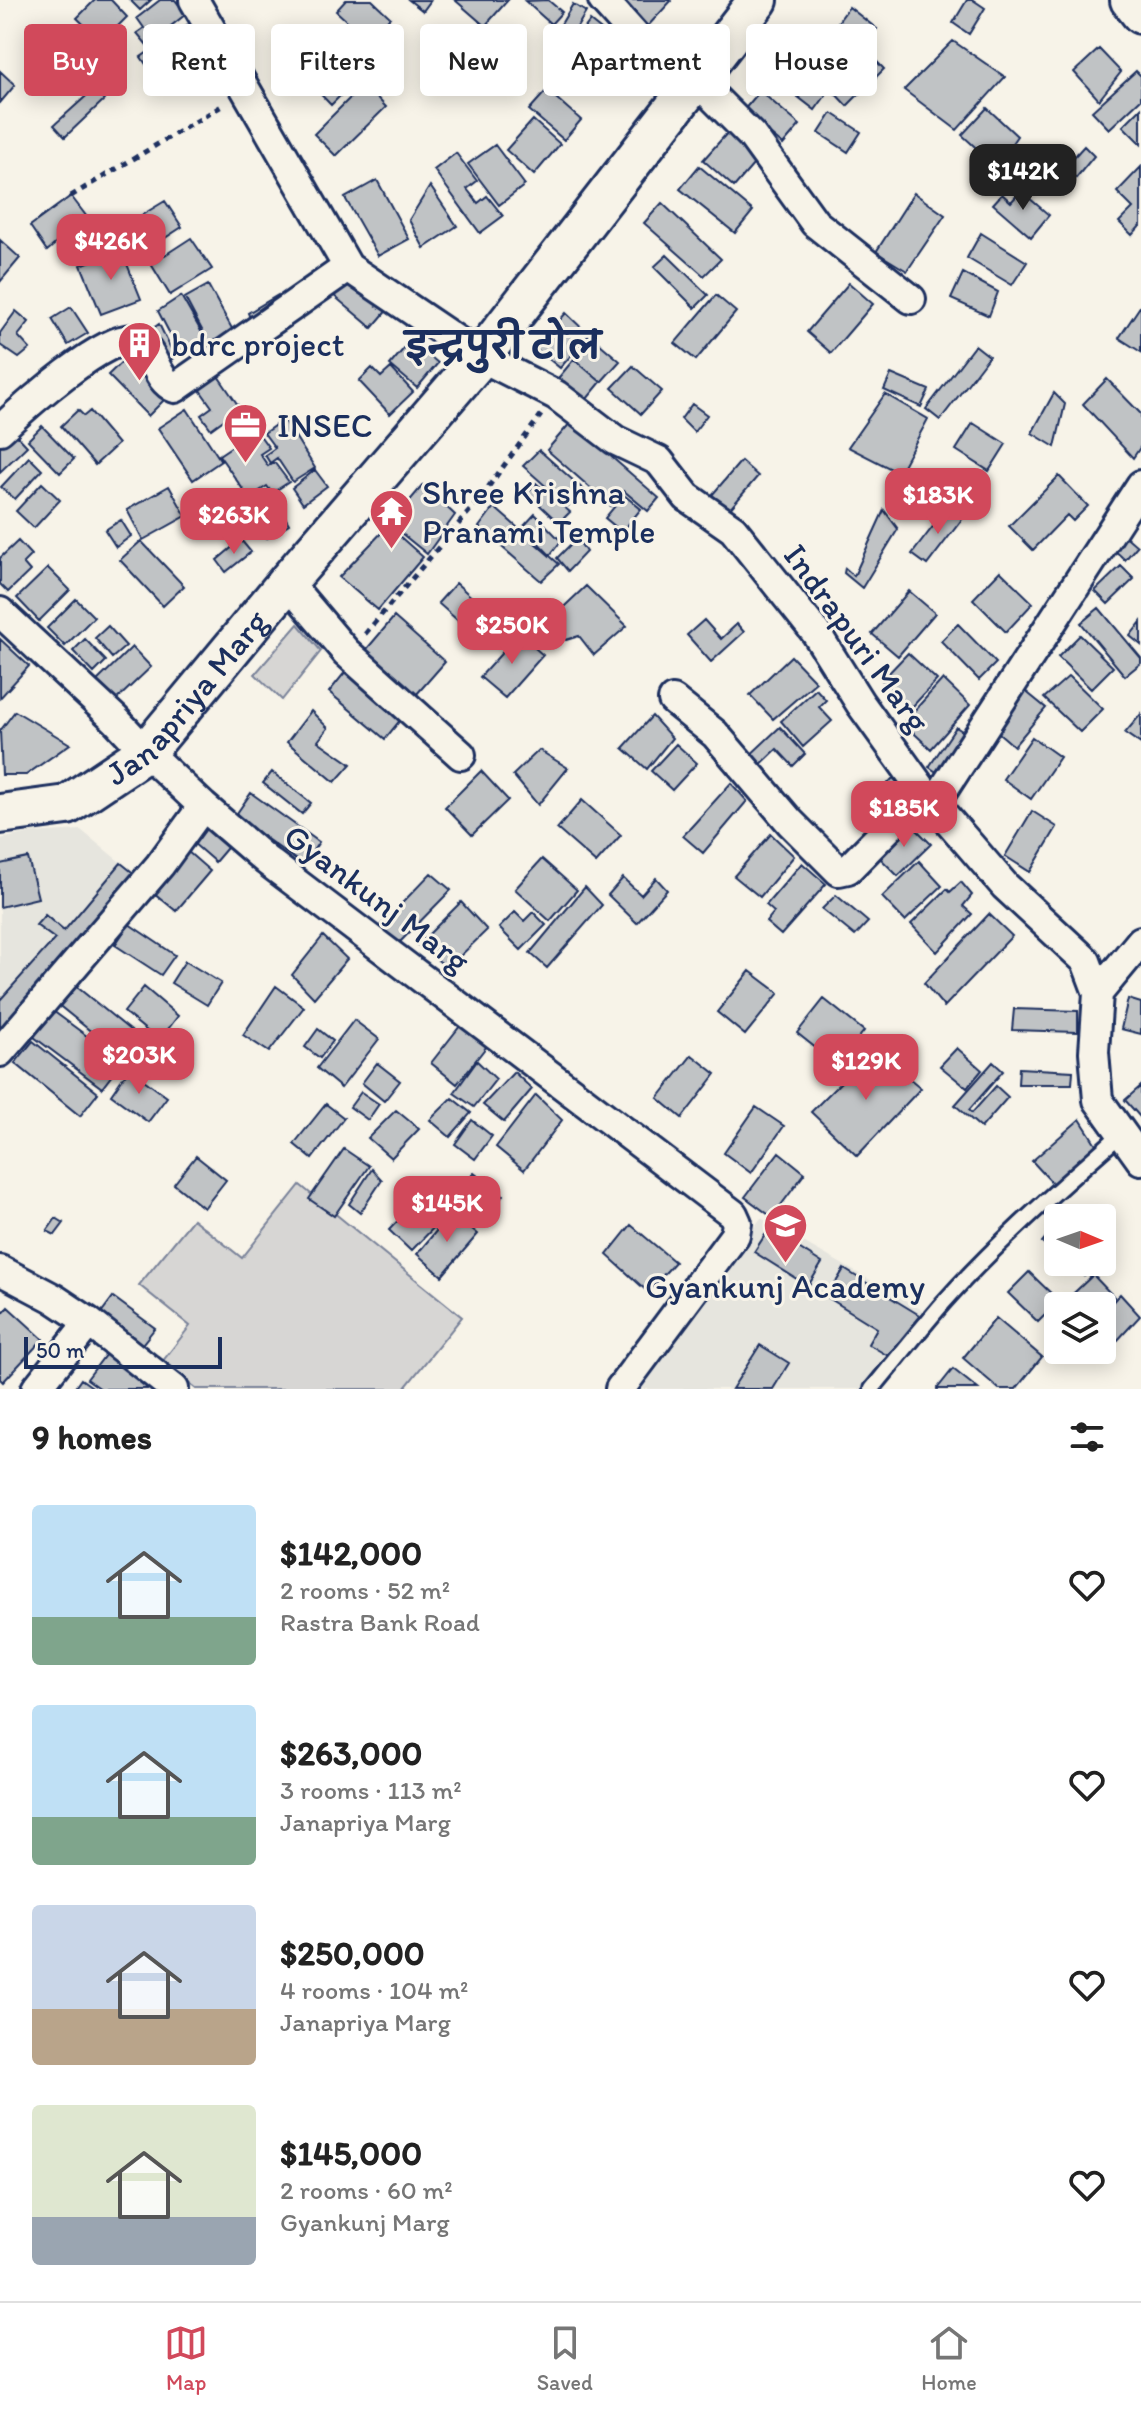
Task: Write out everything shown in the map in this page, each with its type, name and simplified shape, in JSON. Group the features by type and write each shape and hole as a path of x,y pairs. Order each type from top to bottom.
{"main road":[{"name":"Janapriya Marg","path":"730,36 758,0"},
{"path":"1130,0 1141,14"},
{"name":"Janapriya Marg","path":"0,814 67,805 146,752 287,582 481,357 684,96"}],"street":[{"path":"194,0 208,24"},
{"path":"603,0 625,24"},
{"path":"0,430 79,362 126,339 136,339 167,385 175,388 348,267 249,96"},
{"path":"712,96 752,136 815,223 911,299"},
{"name":"Indrapuri Marg","path":"348,267 481,357 556,395 615,440 659,461 687,497 733,529 816,633 860,703 929,798 1005,886 1086,961 1098,993 1094,1052 1098,1100 1141,1160"},
{"path":"673,700 715,734 790,822 839,871 848,869 929,798 1141,485"},
{"path":"287,582 346,652 461,755"},
{"name":"Gyankunj Marg","path":"0,612 203,806 267,861 733,1214 737,1223 735,1235 620,1389"},
{"path":"0,1052 160,865 203,806"},
{"path":"1098,993 1141,941"},
{"path":"0,1270 53,1298 89,1322 174,1389"},
{"path":"36,1389 89,1322"}],"lane":[{"path":"872,1389 963,1283 1050,1197 1122,1133"}],"path":[{"path":"71,196 238,96"},
{"path":"346,652 376,624 478,501 556,395"}],"shaded area":[{"path":"298,624 321,651 282,700 255,674"},
{"path":"81,830 142,880 0,1048 0,839 29,833"},
{"path":"300,1185 462,1317 404,1389 196,1389 162,1362 190,1326 139,1285 193,1219 242,1258"},
{"name":"Gyankunj Academy","path":"761,1218 926,1312 868,1389 633,1389"}],"building":[{"path":"95,0 111,0 127,17 120,24 83,24 77,18"},
{"path":"130,0 151,0 140,10"},
{"path":"160,0 175,0 186,14 173,24 143,24 143,27 137,18"},
{"path":"346,0 372,0 390,17 384,24 350,24 336,11"},
{"path":"409,0 431,0 423,11"},
{"path":"455,0 508,0 487,24 483,24"},
{"path":"548,0 562,12 551,24 525,1"},
{"path":"616,0 671,1 650,24 642,24"},
{"path":"967,0 973,0 985,8 969,34 953,23"},
{"path":"573,4 586,12 579,24 561,24"},
{"path":"849,7 871,24 840,24 838,22"},
{"path":"953,41 1005,77 957,130 904,90"},
{"path":"1099,49 1121,72 1099,100 1074,72"},
{"path":"877,62 884,69 877,76"},
{"path":"0,71 15,85 0,103"},
{"path":"1136,71 1141,76 1141,99 1109,129 1092,111"},
{"path":"543,94 554,96 581,120 564,140 529,110"},
{"path":"86,96 100,96 104,100 65,137 54,125"},
{"path":"322,96 340,96 331,105"},
{"path":"352,96 375,96 386,107 336,156 314,134"},
{"path":"756,96 766,96 800,125 783,145 743,111"},
{"path":"797,96 825,96 815,110"},
{"path":"838,96 857,96 847,106"},
{"path":"987,108 1017,136 996,166 962,135"},
{"path":"1141,108 1141,144 1123,126"},
{"path":"832,113 861,132 848,152 819,133"},
{"path":"533,120 560,144 534,175 506,150"},
{"path":"729,131 760,157 734,187 703,160"},
{"path":"495,145 525,185 499,205 468,164"},
{"path":"1084,146 1094,156 1076,178 1064,168"},
{"path":"456,153 477,181 467,189 478,203 487,196 503,216 480,233 434,170"},
{"path":"699,166 753,211 735,233 680,189"},
{"path":"1141,167 1141,225 1132,235 1119,222 1133,208 1117,192"},
{"path":"377,180 409,239 378,256 345,198"},
{"path":"430,186 457,226 424,248 409,220"},
{"path":"1021,191 1049,215 1031,237 993,204 1002,194 1011,202"},
{"path":"914,193 945,215 907,271 876,252"},
{"path":"71,196 87,217 47,251 30,226"},
{"path":"165,201 182,227 145,251 127,224"},
{"path":"662,203 721,259 704,276 644,223"},
{"path":"981,233 1027,262 1012,285 967,258"},
{"path":"191,238 212,269 170,295 151,264"},
{"path":"0,240 20,258 0,282"},
{"path":"121,249 141,299 101,314 81,265"},
{"path":"667,255 708,295 695,308 654,267"},
{"path":"963,273 998,292 989,316 951,299"},
{"path":"351,275 389,308 372,328 333,295"},
{"path":"849,283 873,304 831,353 807,332"},
{"path":"208,285 235,334 211,347 185,298"},
{"path":"278,295 281,304 252,323 248,313"},
{"path":"716,295 736,312 696,360 675,343"},
{"path":"181,296 206,340 181,355 158,311"},
{"path":"1141,305 1141,352 1119,338"},
{"path":"71,307 88,333 68,345 52,319"},
{"path":"16,311 29,322 18,336 30,349 19,358 0,345 0,333"},
{"path":"566,313 589,335 560,368 535,348"},
{"path":"159,324 175,357 162,365 145,334"},
{"path":"592,337 620,361 601,382 574,359"},
{"path":"411,340 438,363 417,388 390,365"},
{"path":"975,345 989,356 940,420 926,409"},
{"name":"bdrc project","path":"133,351 172,392 148,416 108,375"},
{"path":"574,359 601,382 582,405 555,382"},
{"path":"633,366 662,391 641,414 612,388"},
{"path":"372,368 381,377 391,368 413,392 390,414 359,381"},
{"path":"216,373 240,408 211,429 201,415 212,407 197,386"},
{"path":"891,374 929,390 921,407 884,390"},
{"path":"1107,379 1141,414 1141,446 1133,458 1083,404"},
{"path":"1054,393 1065,404 1055,447 1032,433"},
{"path":"885,394 928,419 899,473 848,447"},
{"path":"692,404 707,415 694,432 681,419"},
{"path":"187,409 221,461 193,480 158,428"},
{"path":"78,410 84,416 90,411 118,444 95,465 61,426"},
{"path":"284,419 315,468 293,482 277,458 270,463 265,455 275,448 264,433"},
{"path":"571,422 659,498 648,511 624,491 611,506 547,450"},
{"path":"973,423 1006,444 989,471 956,450"},
{"path":"42,426 74,459 60,473 28,440"},
{"path":"12,430 27,446 0,472 0,442"},
{"name":"INSEC","path":"256,430 269,448 260,454 268,466 274,462 289,482 272,493 267,486 249,498 219,455"},
{"path":"539,450 584,490 568,506 523,466"},
{"path":"29,457 42,470 15,499 1,487"},
{"path":"741,461 758,476 729,510 712,495"},
{"path":"315,470 327,486 303,504 292,488"},
{"path":"1059,476 1088,506 1073,521 1067,515 1033,550 1009,526"},
{"path":"42,483 60,500 34,528 16,511"},
{"path":"536,483 570,512 559,523 527,493"},
{"path":"423,485 455,515 427,554 390,524"},
{"path":"169,486 186,516 143,540 127,510"},
{"path":"272,495 289,524 267,538 249,510"},
{"path":"624,495 641,509 622,532 605,518"},
{"path":"494,507 559,564 541,581 479,527"},
{"path":"948,507 963,518 927,565 912,554"},
{"path":"884,510 898,529 862,588 844,573 845,568 854,576"},
{"path":"535,514 561,541 550,555 523,527"},
{"path":"121,520 131,536 116,547 105,530"},
{"path":"388,526 423,557 378,610 339,577"},
{"path":"1122,533 1137,546 1125,560 1110,546"},
{"path":"577,538 586,552 568,571 557,558"},
{"path":"241,540 251,552 226,572 217,560"},
{"path":"18,541 31,555 23,563 30,571 8,592 0,584 0,558"},
{"path":"141,541 184,586 163,606 120,560"},
{"path":"1121,566 1134,579 1108,604 1095,591"},
{"path":"48,568 70,590 39,621 17,598"},
{"path":"1000,571 1033,603 1006,632 973,599"},
{"path":"456,583 503,625 485,645 438,603"},
{"path":"586,586 627,626 594,655 579,636 566,640 550,620"},
{"path":"909,591 935,613 898,656 872,634"},
{"path":"76,599 94,617 65,646 47,628"},
{"path":"1099,608 1141,658 1141,663 1125,676 1081,623"},
{"path":"394,617 445,662 416,695 366,650"},
{"path":"704,620 721,639 737,624 744,632 711,662 687,635"},
{"path":"1141,622 1141,645 1130,636"},
{"path":"958,624 996,663 979,680 941,641"},
{"path":"108,626 126,646 112,658 95,638"},
{"path":"519,634 543,655 505,698 480,677"},
{"path":"1080,635 1113,667 1091,689 1058,657"},
{"path":"0,639 29,666 0,698"},
{"path":"85,639 106,661 94,673 73,651"},
{"path":"132,647 151,667 113,703 94,684"},
{"path":"908,653 937,680 911,708 882,680"},
{"path":"791,656 816,682 773,719 750,695"},
{"path":"350,666 406,713 385,739 329,692"},
{"path":"1069,676 1103,709 1080,732 1044,698"},
{"path":"943,679 970,705 931,749 903,723"},
{"path":"816,689 826,700 819,707 832,721 803,747 781,721"},
{"path":"1024,690 1046,708 1014,746 993,728"},
{"path":"15,711 70,744 26,775 2,775 0,731"},
{"path":"311,711 328,728 318,741 351,764 335,782 287,742"},
{"path":"1141,714 1141,744 1125,733"},
{"path":"652,716 672,738 647,769 623,748"},
{"path":"780,727 805,754 793,766 777,749 756,769 746,759"},
{"path":"956,727 968,735 941,775 929,767"},
{"path":"1032,737 1060,757 1031,799 1003,779"},
{"path":"676,744 697,763 672,790 651,771"},
{"path":"539,750 568,768 538,805 513,775"},
{"path":"481,771 508,800 472,835 445,807"},
{"path":"272,772 311,803 302,814 263,783"},
{"path":"893,778 910,795 880,820 868,804"},
{"path":"731,783 747,801 703,853 683,836"},
{"path":"251,793 319,842 303,865 235,816"},
{"path":"582,800 621,835 596,863 557,829"},
{"path":"1032,811 1057,827 1030,872 1005,856"},
{"path":"909,822 931,844 898,876 876,854"},
{"path":"210,823 232,842 215,862 193,843"},
{"path":"771,834 794,856 760,897 734,876"},
{"path":"187,851 210,871 176,911 153,892"},
{"path":"28,858 38,898 0,907 0,864"},
{"path":"542,859 577,890 550,921 515,889"},
{"path":"919,861 942,886 905,921 882,897"},
{"path":"121,863 142,880 0,1045 0,1000 55,939 36,925 45,915 64,931"},
{"path":"802,863 826,884 781,935 766,922 774,912 766,905"},
{"path":"431,873 451,890 397,945 379,927"},
{"path":"623,878 641,895 656,878 667,890 637,923 608,895"},
{"path":"961,882 972,895 963,906 972,914 937,952 911,924 947,889 950,892"},
{"path":"585,887 602,905 547,968 530,953"},
{"path":"836,895 868,922 855,936 822,909"},
{"path":"461,902 487,930 448,968 418,945"},
{"path":"515,912 524,921 533,912 546,925 521,950 499,928"},
{"path":"989,914 1012,936 944,1007 924,983"},
{"path":"129,924 175,955 161,975 115,945"},
{"path":"323,936 347,959 314,998 292,975"},
{"path":"185,961 221,983 207,1005 171,983"},
{"path":"750,971 779,993 745,1035 717,1012"},
{"path":"72,983 136,1035 120,1055 56,1003"},
{"path":"276,986 304,1007 269,1052 243,1035"},
{"path":"144,987 178,1016 159,1041 124,1012"},
{"path":"824,999 864,1031 837,1065 797,1033"},
{"path":"1128,999 1141,1003 1141,1034 1121,1029"},
{"path":"1014,1009 1078,1011 1078,1032 1012,1030"},
{"path":"53,1011 122,1062 102,1088 34,1037"},
{"path":"354,1020 379,1039 341,1088 317,1068"},
{"path":"464,1021 490,1042 457,1084 431,1063"},
{"path":"318,1029 333,1041 320,1058 305,1047"},
{"path":"33,1041 98,1093 80,1116 15,1063"},
{"path":"957,1048 982,1070 967,1088 940,1066"},
{"path":"874,1049 921,1088 857,1156 811,1112"},
{"path":"692,1055 716,1074 682,1118 658,1098"},
{"path":"477,1061 496,1079 474,1107 454,1093"},
{"path":"993,1062 1003,1071 969,1110 972,1113 996,1086 1008,1097 981,1128 955,1105"},
{"path":"377,1063 400,1081 384,1101 362,1083"},
{"path":"1019,1068 1073,1071 1072,1084 1018,1084"},
{"path":"129,1069 167,1097 148,1122 111,1095"},
{"path":"514,1072 532,1089 504,1122 483,1105"},
{"path":"1141,1086 1141,1118 1125,1100"},
{"path":"361,1092 379,1104 368,1120 350,1107"},
{"path":"536,1095 562,1120 524,1170 496,1147"},
{"path":"452,1098 471,1113 450,1137 430,1120"},
{"path":"326,1104 344,1118 312,1159 294,1144"},
{"path":"756,1107 784,1126 751,1173 724,1153"},
{"path":"396,1110 419,1129 391,1158 368,1138"},
{"path":"1080,1119 1099,1149 1057,1188 1032,1161"},
{"path":"472,1120 492,1136 475,1159 455,1144"},
{"path":"344,1149 369,1166 334,1216 309,1199"},
{"path":"779,1152 805,1173 772,1217 745,1197"},
{"path":"196,1156 226,1180 204,1208 174,1184"},
{"path":"372,1169 382,1180 360,1213 349,1204"},
{"path":"474,1173 503,1195 479,1224 451,1201"},
{"path":"425,1192 447,1214 411,1251 389,1230"},
{"path":"452,1212 478,1234 442,1276 417,1254"},
{"path":"56,1218 64,1223 55,1235 47,1231"},
{"path":"631,1225 675,1262 648,1292 607,1255"},
{"path":"769,1229 822,1263 808,1286 754,1252"},
{"path":"844,1269 921,1316 895,1360 868,1344 877,1328 827,1297"},
{"path":"1029,1272 1050,1292 1044,1292 1044,1316 1038,1322 1008,1293"},
{"path":"1094,1276 1109,1292 1075,1292"},
{"path":"1120,1294 1140,1316 1116,1342 1116,1298"},
{"path":"113,1297 155,1328 139,1348 98,1317"},
{"path":"8,1307 43,1339 3,1382 0,1379 0,1316"},
{"path":"996,1318 1042,1357 1016,1389 999,1389 963,1358"},
{"path":"760,1345 789,1363 773,1389 732,1389"},
{"path":"106,1354 151,1389 101,1389 87,1379"},
{"path":"953,1369 978,1389 937,1389"},
{"path":"81,1379 95,1389 74,1389"}],"place":[{"name":"bdrc project","path":"140,383"},
{"name":"INSEC","path":"246,464"},
{"name":"Shree Krishna Pranami Temple","path":"391,551"},
{"name":"Gyankunj Academy","path":"785,1265"}],"district":[{"name":"इन्द्रपुरी टोल","path":"503,345"}]}
